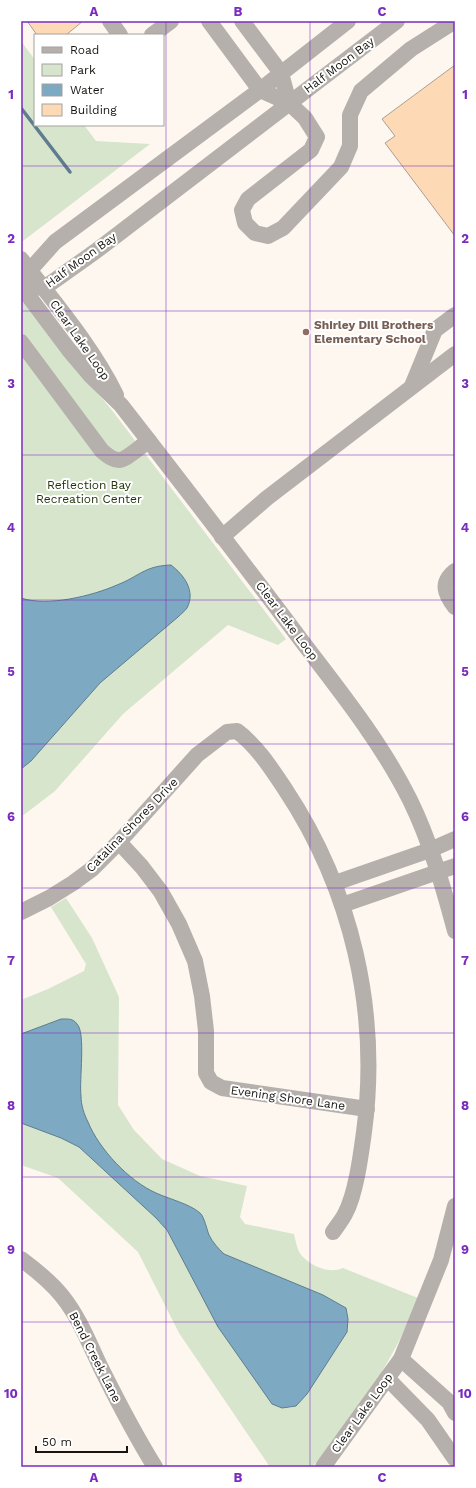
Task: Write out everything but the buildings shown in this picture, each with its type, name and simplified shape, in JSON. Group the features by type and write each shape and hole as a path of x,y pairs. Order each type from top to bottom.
{"street":[{"path":"110,21 119,34"},
{"path":"153,34 171,21"},
{"path":"209,21 260,90 289,103 304,118 317,137 311,150 248,199 242,210 245,223 255,233 268,236 283,228 341,167 350,146 350,115 361,91 411,49 455,21"},
{"path":"242,21 281,73 289,103"},
{"name":"Half Moon Bay","path":"348,21 260,90 25,265 21,286 44,288 96,251 397,21"},
{"path":"438,32 455,37"},
{"name":"Clear Lake Loop","path":"25,265 44,288 107,376 121,405"},
{"name":"Clear Lake Loop","path":"21,286 69,350 91,376 121,405 352,707 384,755 410,800 439,873 455,931"},
{"path":"411,388 435,330 455,315"},
{"path":"21,342 102,451 110,458 119,460 126,457 149,441"},
{"path":"222,537 258,505 455,354"},
{"path":"455,572 448,580 446,585 446,594 455,607"},
{"name":"Catalina Shores Drive","path":"21,912 49,898 92,869 119,842 197,755 227,732 237,731 248,739 271,768 294,802 335,884"},
{"path":"334,1232 346,1213 361,1157 367,1109 369,1058 368,1025 356,951 335,884 430,850 455,839"},
{"name":"Evening Shore Lane","path":"119,842 142,867 161,892 179,924 195,962 202,996 206,1031 206,1073 211,1082 222,1088 367,1109"},
{"path":"342,904 439,873 455,866"},
{"name":"Clear Lake Loop","path":"323,1467 401,1359 440,1260 455,1206"},
{"name":"Bend Creek Lane","path":"21,1259 42,1275 61,1295 76,1315 119,1405 155,1467"},
{"path":"401,1359 449,1402 455,1413"},
{"path":"387,1378 428,1420 455,1459"}],"green space":[{"path":"21,41 34,59 34,126 85,126 96,141 150,144 23,241 21,239"},
{"name":"Reflection Bay Recreation Center","path":"21,297 69,359 111,409 286,639 278,645 228,625 123,714 55,791 21,817"},
{"path":"66,898 92,938 119,997 118,1105 134,1130 162,1159 200,1176 247,1186 240,1217 245,1224 294,1234 299,1252 312,1264 327,1270 338,1270 343,1268 418,1298 399,1341 375,1384 346,1427 312,1467 270,1467 179,1333 138,1252 58,1178 21,1165 21,1000 48,989 84,971 86,964 51,907"}],"water":[{"path":"171,565 187,584 190,596 187,608 100,683 31,761 21,769 21,598 43,601 69,599 107,589 125,582 154,567"},
{"path":"61,1019 70,1019 74,1021 80,1029 82,1047 81,1099 83,1109 99,1143 116,1163 146,1188 191,1207 200,1213 209,1235 224,1254 323,1295 346,1308 348,1319 347,1332 307,1394 296,1406 282,1408 272,1404 218,1327 167,1230 156,1218 79,1147 61,1138 21,1123 21,1034"}],"waterway":[{"path":"21,108 34,125"},
{"path":"35,126 70,172"}],"place":[{"name":"Shirley Dill Brothers Elementary School","path":"306,332"}]}
